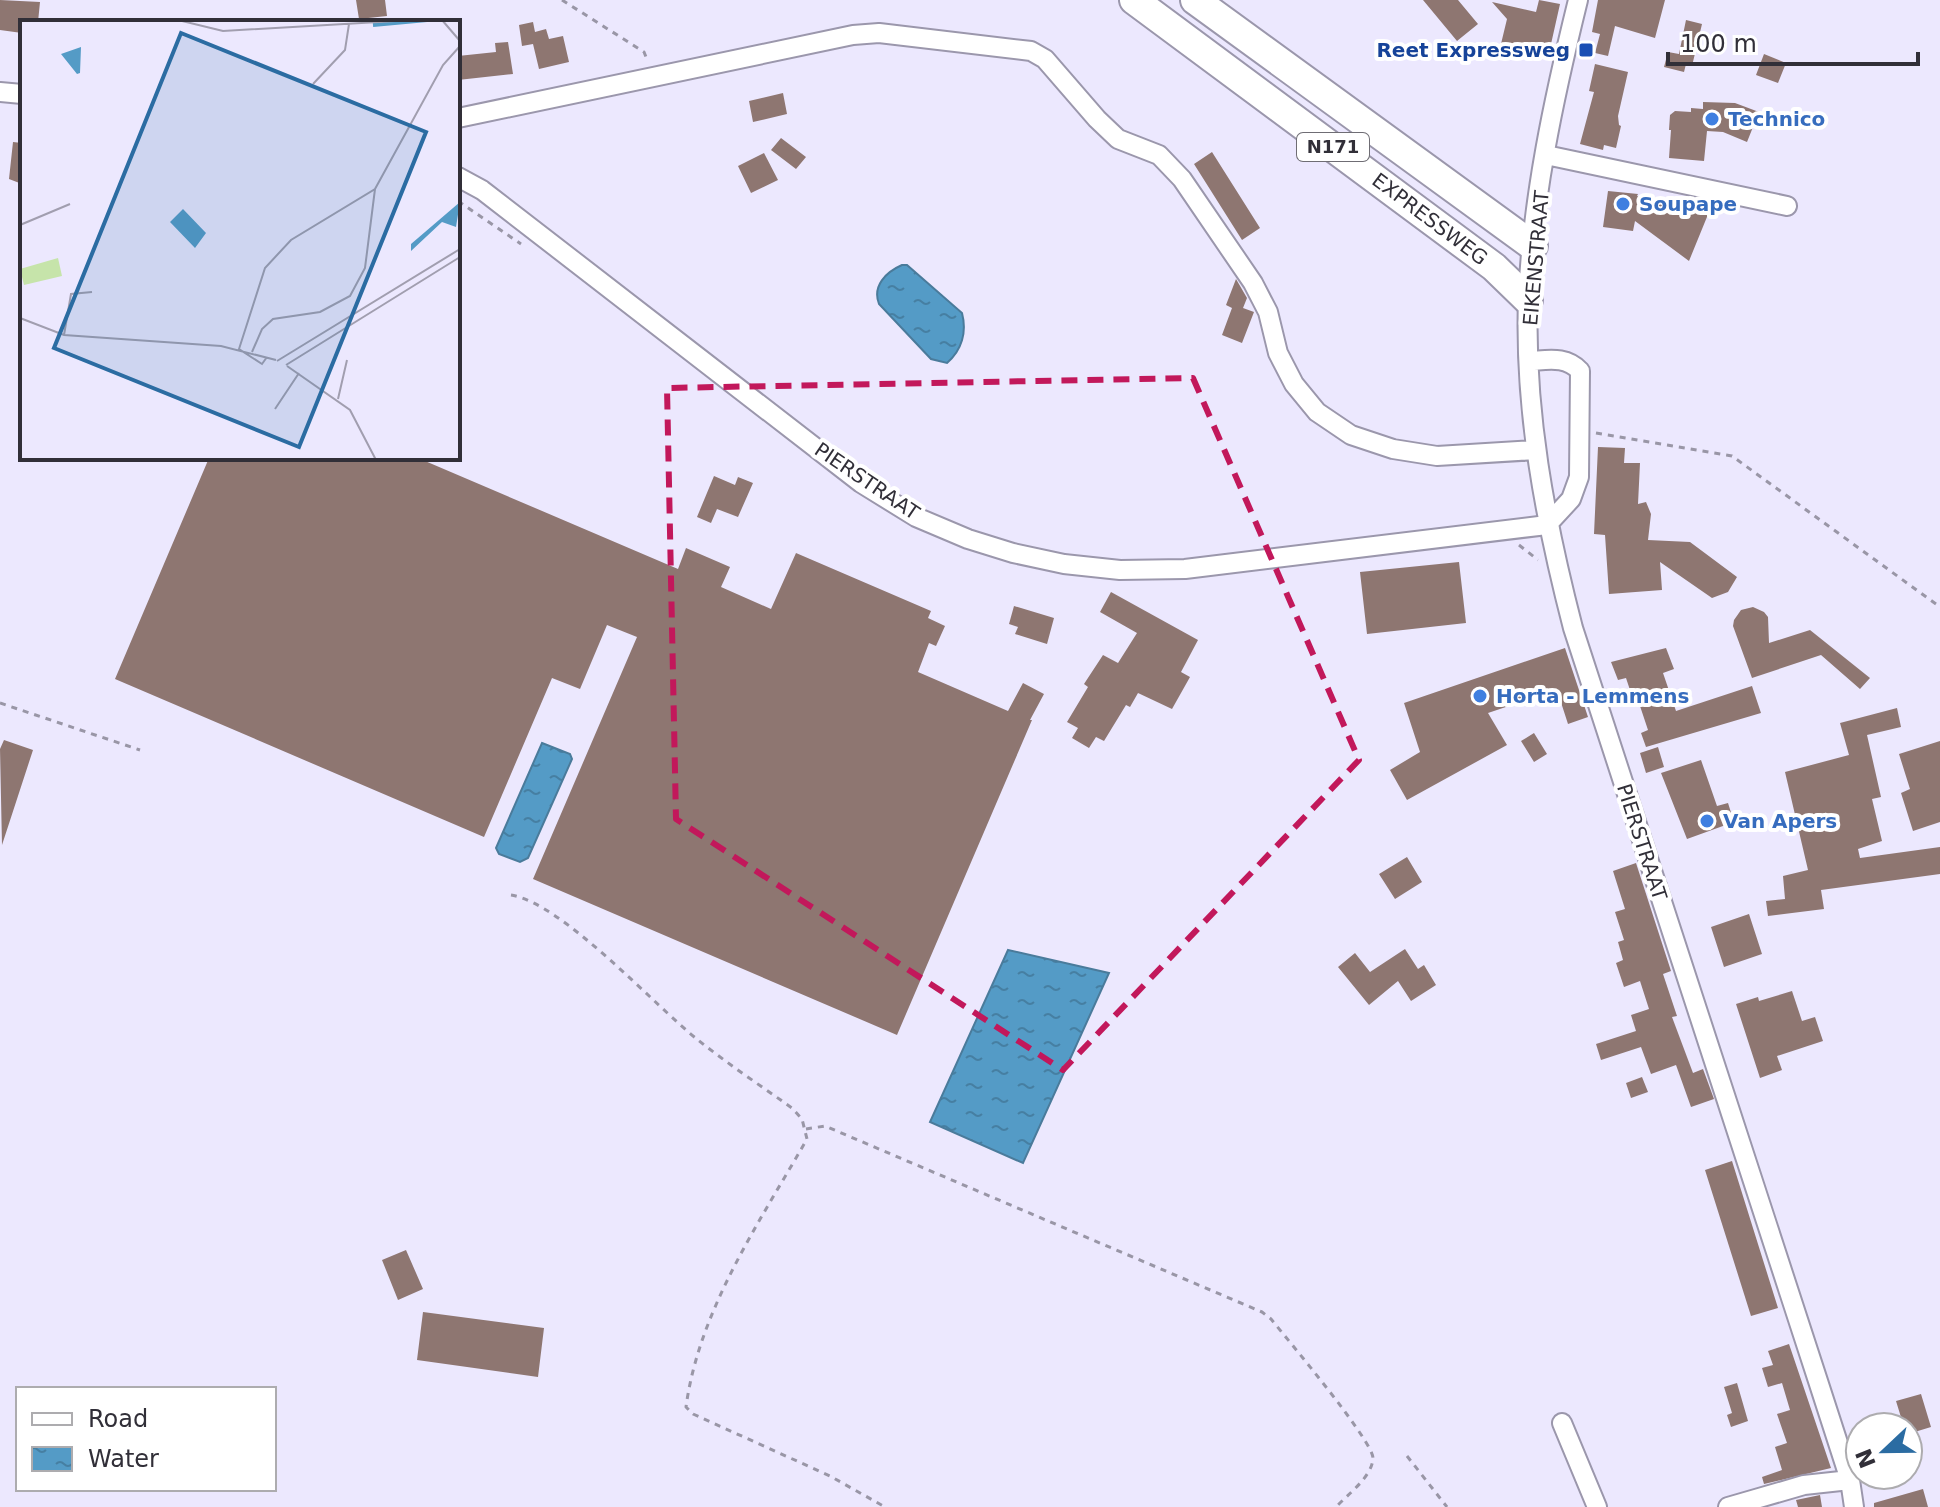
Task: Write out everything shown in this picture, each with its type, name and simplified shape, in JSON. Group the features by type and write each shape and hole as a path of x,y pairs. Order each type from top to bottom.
{"highway":[{"name":"EXPRESSWEG","path":"1134,0 1494,267 1528,300"},
{"name":"EXPRESSWEG","path":"1195,0 1533,246"}],"street":[{"name":"EIKENSTRAAT","path":"1530,361 1528,300 1533,246 1546,155 1578,0"},
{"path":"460,118 879,33 1031,51 1045,59 1118,139 1159,155 1182,179 1253,283 1268,312 1278,353 1294,384 1317,412 1351,435 1393,449 1437,456 1536,450"},
{"path":"0,92 20,94"},
{"path":"1546,155 1787,206"},
{"name":"PIERSTRAAT","path":"460,178 482,190 861,483 916,517 968,539 1064,564 1120,570 1185,569 1547,525"},
{"path":"1530,361 1559,360 1572,363 1580,371 1579,477 1571,499 1547,525"},
{"name":"PIERSTRAAT","path":"1530,361 1536,450 1547,525 1573,628 1844,1461"},
{"path":"1562,1423 1597,1507"},
{"path":"1728,1507 1804,1485 1844,1481"}],"path":[{"path":"562,0 644,52 654,77"},
{"path":"460,202 526,247"},
{"path":"1580,431 1732,456 1940,607"},
{"path":"1513,542 1536,557 1543,568 1557,565"},
{"path":"0,703 140,750"},
{"path":"511,895 523,896 570,927 697,1040 792,1108 802,1119 807,1139 731,1274 708,1324 690,1377 686,1407 693,1414 830,1476 885,1507"},
{"path":"806,1129 825,1126 1262,1312 1271,1319 1360,1430 1374,1454 1367,1476 1336,1507"},
{"path":"1407,1456 1447,1507"}],"highlighted area":[{"path":"1193,378 1359,760 1063,1070 676,819 667,388"}],"water":[{"path":"902,265 907,265 962,313 962,340 947,363 931,359 879,304 877,291 882,280"},
{"path":"542,743 570,754 572,759 528,858 520,862 499,854 496,848"},
{"path":"1008,950 1109,973 1023,1163 930,1122"}],"building":[{"path":"0,0 40,2 38,20 20,20 20,33 0,30"},
{"path":"356,0 385,0 387,16 359,19"},
{"path":"1423,0 1458,0 1478,24 1457,41"},
{"path":"1539,0 1560,4 1549,53 1525,48 1524,53 1500,48 1507,19 1492,2 1536,12"},
{"path":"1598,0 1665,0 1655,38 1615,26 1608,56 1595,53 1600,34 1592,32"},
{"path":"1686,20 1702,24 1692,66 1686,64 1684,72 1664,67 1668,52 1679,54"},
{"path":"533,22 535,32 546,29 549,39 563,36 569,62 539,69 533,44 522,46 519,25"},
{"path":"508,42 513,74 460,80 460,56 496,52 495,43"},
{"path":"1764,54 1786,63 1778,83 1756,75"},
{"path":"1595,64 1628,72 1618,116 1621,126 1616,148 1604,145 1603,150 1580,144 1594,92 1589,91"},
{"path":"783,93 787,114 753,122 749,101"},
{"path":"1703,102 1735,103 1759,112 1747,142 1723,132 1707,131 1704,161 1669,158 1670,115 1675,111 1691,112 1691,108 1703,109"},
{"path":"781,138 806,157 796,169 771,150"},
{"path":"13,142 20,143 20,183 9,179"},
{"path":"1212,152 1260,228 1242,240 1194,164"},
{"path":"764,153 778,180 751,193 738,166"},
{"path":"1608,191 1638,194 1709,212 1689,261 1635,221 1633,231 1603,227"},
{"path":"1236,279 1247,298 1243,308 1254,312 1242,343 1222,335 1232,308 1226,305"},
{"path":"1598,447 1625,448 1624,463 1640,463 1638,504 1646,502 1651,514 1648,540 1690,542 1737,577 1728,592 1712,598 1660,562 1662,590 1609,594 1605,535 1594,534"},
{"path":"208,460 423,460 678,569 686,548 730,567 721,587 771,609 796,553 931,611 928,618 945,626 936,646 929,643 918,672 1008,711 1023,683 1044,694 1030,720 897,1035 533,879 637,637 607,625 580,689 552,678 484,837 115,679"},
{"path":"714,476 735,485 738,477 753,483 738,517 717,509 711,523 697,517"},
{"path":"1459,562 1466,623 1367,634 1360,572"},
{"path":"1111,592 1198,640 1181,672 1190,677 1172,709 1138,693 1130,707 1126,705 1104,741 1096,737 1089,748 1072,738 1078,728 1067,722 1088,687 1084,684 1103,655 1118,663 1137,633 1100,612"},
{"path":"1014,606 1054,618 1047,644 1015,634 1018,627 1009,624"},
{"path":"1753,607 1768,617 1769,643 1810,630 1870,678 1860,689 1821,655 1752,678 1733,626 1741,610"},
{"path":"1565,648 1588,717 1568,724 1557,690 1488,713 1507,745 1407,800 1390,770 1420,752 1404,703"},
{"path":"1666,648 1674,669 1663,673 1676,711 1752,686 1761,713 1646,747 1641,733 1648,730 1636,694 1632,696 1626,678 1618,680 1611,662"},
{"path":"1897,708 1901,727 1867,735 1881,797 1872,799 1882,841 1858,849 1860,858 1940,847 1940,874 1821,890 1824,909 1768,916 1766,901 1785,899 1783,876 1808,870 1785,772 1849,755 1840,723"},
{"path":"1534,733 1547,754 1534,762 1521,741"},
{"path":"4,740 33,750 2,845 0,749"},
{"path":"1940,741 1940,822 1913,831 1901,793 1910,789 1899,754"},
{"path":"1658,747 1664,767 1646,773 1640,753"},
{"path":"1701,760 1717,806 1728,803 1734,822 1687,839 1661,773"},
{"path":"1407,857 1422,882 1395,899 1379,874"},
{"path":"1636,863 1671,971 1663,974 1677,1016 1672,1017 1693,1073 1703,1069 1714,1099 1691,1107 1676,1065 1651,1074 1641,1047 1601,1060 1596,1044 1636,1031 1631,1015 1649,1009 1640,981 1624,987 1616,963 1623,960 1618,942 1624,940 1615,912 1625,909 1613,871"},
{"path":"1749,914 1762,954 1724,967 1711,927"},
{"path":"1405,949 1418,969 1424,965 1436,985 1411,1001 1398,981 1369,1005 1338,967 1355,953 1370,972"},
{"path":"1792,991 1802,1021 1815,1017 1823,1041 1777,1056 1782,1070 1760,1078 1736,1004"},
{"path":"1642,1077 1648,1092 1631,1098 1626,1083"},
{"path":"1732,1161 1778,1308 1751,1316 1705,1170"},
{"path":"406,1250 423,1289 398,1300 382,1260"},
{"path":"423,1312 544,1328 538,1377 417,1360"},
{"path":"1789,1344 1831,1468 1764,1484 1762,1477 1782,1470 1775,1447 1787,1443 1777,1414 1790,1410 1782,1383 1768,1387 1762,1368 1773,1365 1768,1351"},
{"path":"1737,1383 1748,1421 1731,1427 1727,1415 1732,1413 1724,1387"},
{"path":"1921,1394 1931,1427 1924,1429 1924,1411 1899,1411 1896,1401"},
{"path":"1924,1491 1928,1507 1874,1507 1874,1503"},
{"path":"1820,1495 1822,1507 1798,1507 1796,1500"}],"place":[{"name":"Reet Expressweg","path":"1586,50"},
{"name":"Technico","path":"1712,119"},
{"name":"Soupape","path":"1623,204"},
{"name":"Horta - Lemmens","path":"1480,696"},
{"name":"Van Apers","path":"1707,821"}]}
